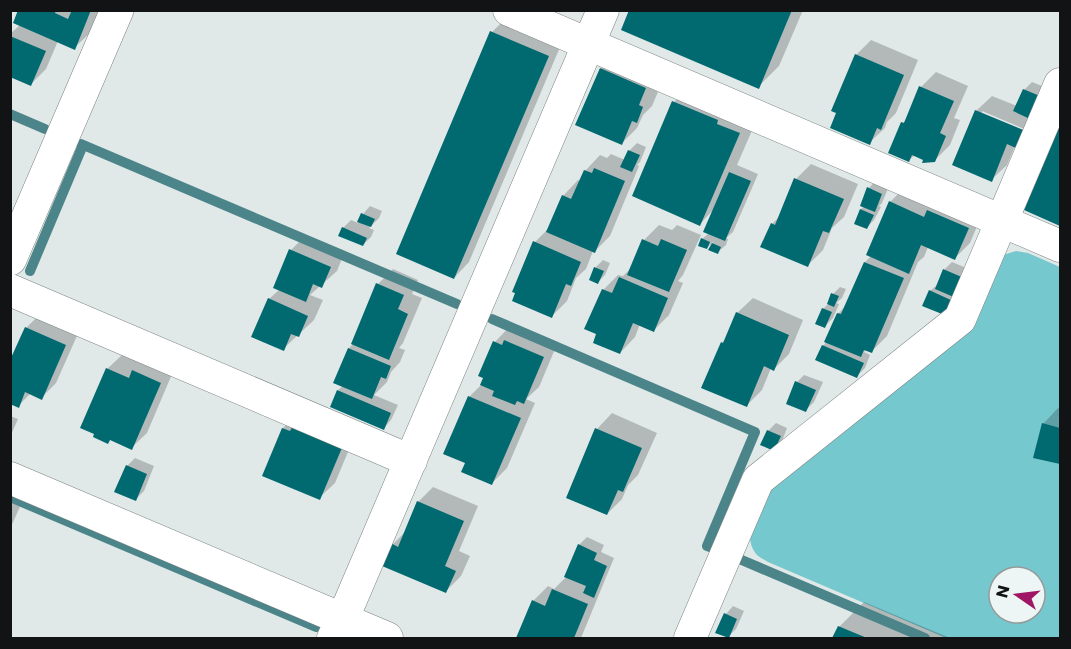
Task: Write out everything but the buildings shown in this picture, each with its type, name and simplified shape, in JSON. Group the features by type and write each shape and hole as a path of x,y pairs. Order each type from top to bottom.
{"street":[{"path":"10,260 117,10"},
{"path":"509,10 1060,246"},
{"path":"338,629 603,10"},
{"path":"690,639 758,480 960,319 1060,84"},
{"path":"10,290 411,461"},
{"path":"10,478 338,629 387,639"}],"shaded area":[{"path":"1016,251 1028,253 1060,267 1060,638 946,638 768,562 756,554 750,538 753,520 769,488 1003,255"}],"waterway":[{"path":"10,114 45,129"},
{"path":"81,144 457,304"},
{"path":"30,271 83,145"},
{"path":"492,319 755,432 707,546 716,549"},
{"path":"10,497 316,627"},
{"path":"737,558 925,638"}]}
